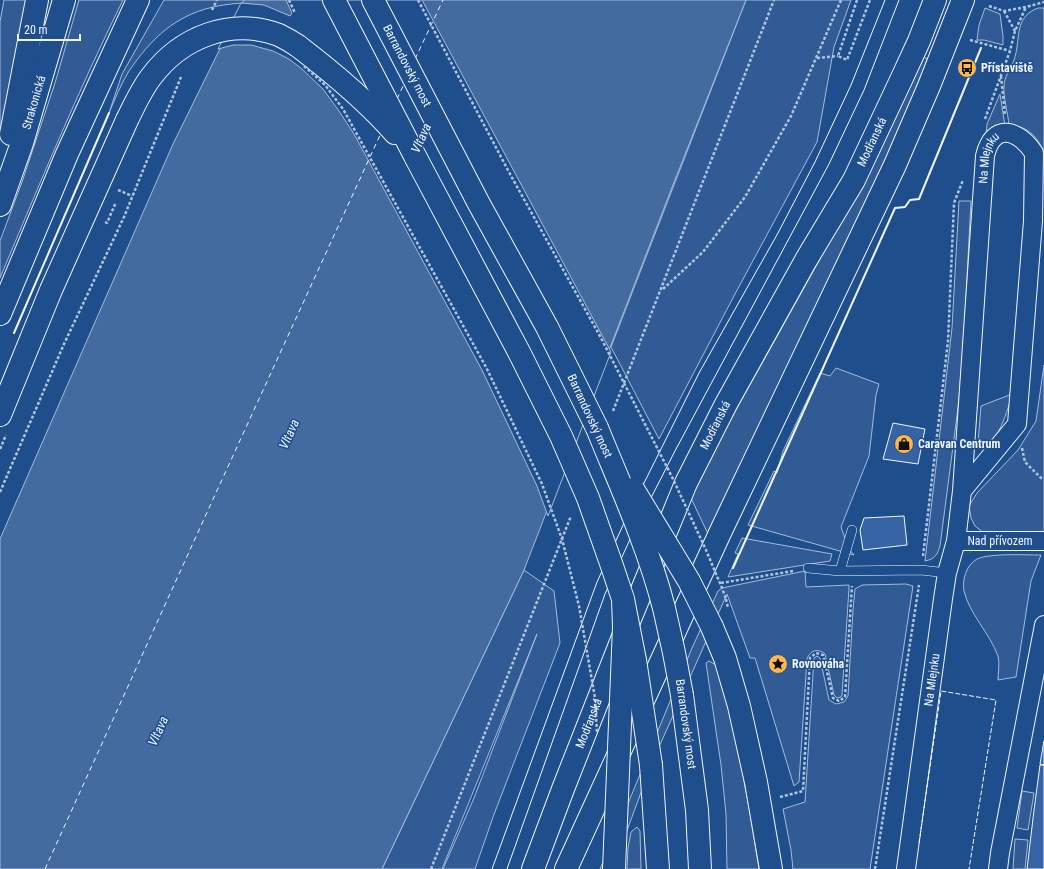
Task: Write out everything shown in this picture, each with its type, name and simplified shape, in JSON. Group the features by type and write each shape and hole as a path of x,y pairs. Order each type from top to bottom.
{"main road":[{"path":"0,190 37,0"},
{"name":"Strakonická","path":"0,205 22,143 64,0"},
{"path":"0,314 67,154 138,0"},
{"path":"334,0 520,354 561,436 588,498 623,599 635,660 651,765 658,869"},
{"name":"Barrandovský most","path":"372,0 478,202 547,327 597,428 648,556 664,607 677,663 697,810 700,869"},
{"name":"Modřanská","path":"533,869 625,632 686,483 726,404 806,260 854,180 919,41 934,0"},
{"path":"566,869 719,535 895,165 929,86 963,0"},
{"path":"0,415 51,290 127,120 141,92 151,77 176,52 203,36 219,30 249,29 264,31 280,36 298,46 357,94 388,125 416,158"},
{"path":"597,428 689,581 712,627 725,658 739,706 756,782 771,869"},
{"path":"614,869 624,627 623,599"}],"street":[{"name":"Na Mlejnku","path":"906,869 947,573 956,542 962,491 986,156 988,145 994,137 1007,132 1020,136 1028,143 1034,153 1033,221 1017,424"},
{"path":"962,491 1017,424"},
{"name":"Nad přívozem","path":"956,542 1044,542"},
{"path":"998,869 1044,625"}],"lane":[{"path":"840,571 852,530"},
{"path":"808,568 840,571 921,570 947,573"}],"path":[{"path":"211,13 217,0"},
{"path":"289,0 295,13"},
{"path":"418,0 510,174 601,338 673,478 706,550 726,599"},
{"path":"661,291 703,252 745,197 791,116 841,0"},
{"path":"838,56 857,0"},
{"path":"816,58 838,56 847,60 870,0"},
{"path":"989,6 1004,11 1044,2"},
{"path":"985,120 1010,51 1015,31 1026,7"},
{"path":"1004,11 1015,31"},
{"path":"968,40 1010,51"},
{"path":"304,66 325,85 343,109 486,367 542,484 562,539 579,606 594,698 597,737"},
{"path":"0,492 64,344 124,217 184,70"},
{"path":"1001,76 1007,132"},
{"path":"875,869 921,570 948,340 954,203 965,173"},
{"path":"1017,424 1025,462 1041,478 1044,478"},
{"path":"719,583 808,568"},
{"path":"778,798 803,791 810,658 816,653 823,656 833,698 839,701 845,697 852,582"}],"shaded area":[{"path":"4,0 31,0 7,109 0,133 0,22"},
{"path":"79,0 123,0 106,34 44,173 0,278 0,241 22,182 55,83"},
{"path":"164,0 244,0 243,3 224,5 191,14 164,31 152,42 129,71 109,113 122,74"},
{"path":"746,0 851,0 834,47 817,142 659,439 611,347"},
{"path":"985,8 1000,14 1003,45 984,40 977,40 979,25"},
{"path":"1038,8 1044,8 1044,152 1038,141 1031,133 1021,127 1009,125 1004,90 1005,79 1016,53 1021,23 1030,12"},
{"path":"924,57 929,60 887,159 708,534 691,498 727,426 878,155"},
{"path":"1000,94 1005,126 986,135 987,124"},
{"path":"959,201 971,201 963,353 958,408 940,546 935,556 925,561 952,328"},
{"path":"1044,365 1044,532 984,533 975,526 971,518 969,506 977,493 1018,450 1036,421"},
{"path":"836,368 879,384 876,395 869,456 841,527 849,549 854,555 748,525 774,471 777,473 783,451 820,373 830,376"},
{"path":"1012,394 1005,417 996,435 986,446 980,447 978,443 981,406"},
{"path":"742,538 832,554 830,561 728,577 738,554 735,553"},
{"path":"1041,555 1031,581 1016,677 998,680 998,656 970,607 964,591 964,578 970,565 977,559 983,557"},
{"path":"524,570 554,591 560,643 493,817 475,869 443,869 474,798 537,634 442,869 382,869"},
{"path":"805,571 806,587 849,585 849,588 841,697 837,698 834,695 825,654 820,651 814,651 808,656 807,659 799,782 794,786 755,658 750,658 727,594 651,765 613,869 600,869 692,648 718,591 722,588"},
{"path":"906,584 913,586 870,869 793,869 783,809 805,802 814,658 817,656 820,658 829,700 836,704 844,702 848,696 855,589 862,585"},
{"path":"709,661 716,665 736,740 759,869 727,869 726,814 721,765 706,663"},
{"path":"1022,791 1034,793 1028,830 1017,828"},
{"path":"637,827 640,831 641,869 627,869 628,848 631,832"},
{"path":"1015,839 1028,840 1025,869 1013,869"}],"water":[{"name":"Vltava","path":"244,0 746,0 524,570 382,869 0,869 0,539 173,144"}],"pier":[{"path":"286,0 422,0 611,352 548,516 537,486 482,370 354,134 339,111 323,89 289,59 273,51 251,45 233,45 218,49 241,3 264,5 290,16 292,13"}],"building":[{"name":"Caravan Centrum","path":"893,423 925,429 918,464 883,459"},
{"path":"904,516 907,545 863,550 860,530 864,518"},
{"path":"1044,741 1044,765 1040,764"},
{"path":"1040,765 1044,765 1044,869 1027,869 1034,810"}],"ferry route":[{"path":"415,59 443,0"},
{"path":"397,99 404,84"},
{"path":"45,869 381,133"}],"tram line":[{"path":"492,869 597,582 624,523 699,373 778,233 815,162 851,85 885,0"},
{"path":"507,869 605,594 632,535 676,449 829,164 864,90 899,0"}],"fence":[{"path":"919,843 941,691 996,700 969,869"}],"wall":[{"path":"733,568 895,208 905,207 910,200 919,199 981,48"},
{"path":"14,333 109,113"}],"place":[{"name":"Přístaviště","path":"967,68"},
{"name":"Caravan Centrum","path":"904,444"},
{"name":"Rovnováha","path":"778,664"}]}
